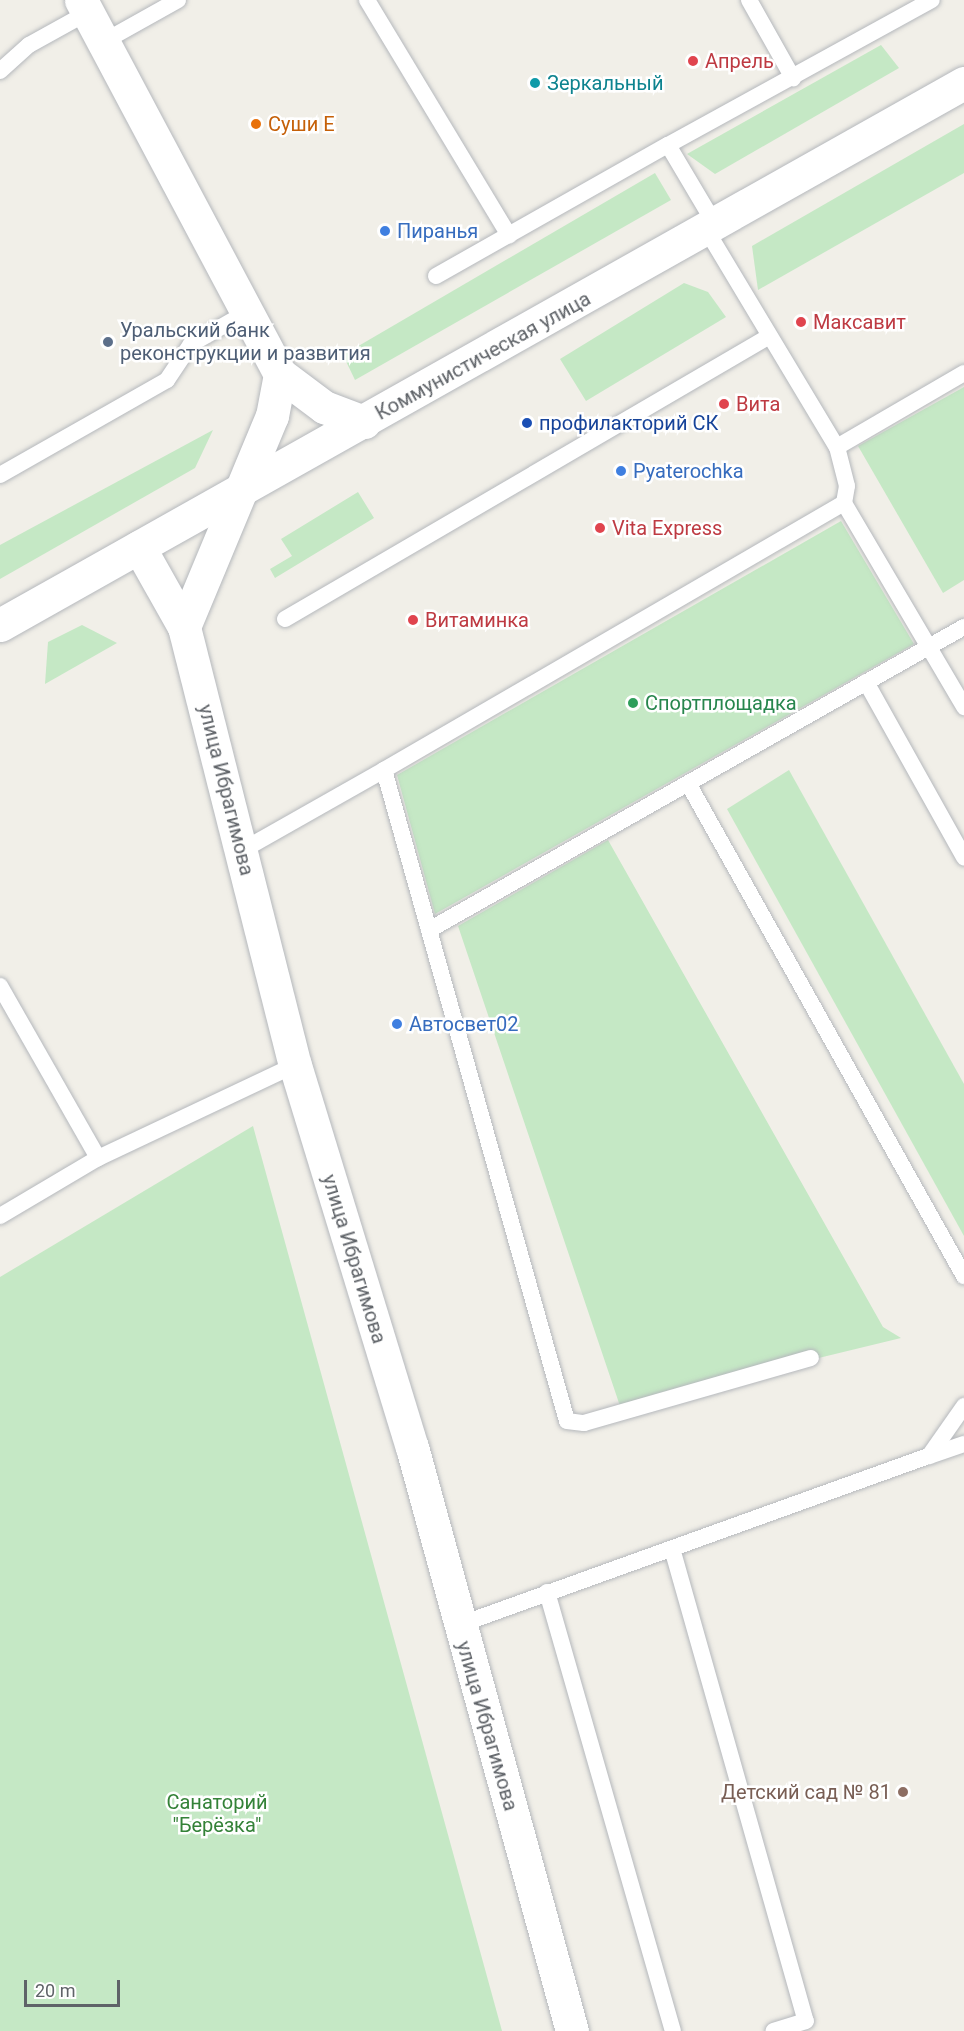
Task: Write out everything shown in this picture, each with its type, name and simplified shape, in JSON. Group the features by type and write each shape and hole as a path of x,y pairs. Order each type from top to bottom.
{"main road":[{"path":"84,6 244,314 280,374 324,407 364,422"},
{"name":"Коммунистическая улица","path":"0,625 711,228 964,83"},
{"path":"184,627 272,416 280,374"},
{"name":"улица Ибрагимова","path":"139,547 184,627 295,1065 412,1447 572,2031"}],"lane":[{"path":"103,42 178,0"},
{"path":"367,0 509,235"},
{"path":"749,0 793,78"},
{"path":"436,276 932,0"},
{"path":"0,71 29,45 84,6"},
{"path":"668,145 768,337 837,447 847,486 844,503 964,707"},
{"path":"0,475 167,380 191,344 244,314"},
{"path":"285,619 768,337"},
{"path":"837,447 964,373"},
{"path":"241,851 844,503"},
{"path":"429,930 689,785 964,627"},
{"path":"866,682 964,856"},
{"path":"384,770 567,1421 584,1423 811,1358"},
{"path":"689,785 964,1276"},
{"path":"0,986 98,1158"},
{"path":"0,1216 98,1158 295,1065"},
{"path":"929,1456 964,1407"},
{"path":"459,1625 547,1592 673,1552 964,1444"},
{"path":"673,1552 806,2021 774,2031"},
{"path":"547,1592 673,2031"}],"green space":[{"path":"881,45 899,68 715,174 687,154"},
{"path":"964,124 964,173 758,290 752,246"},
{"path":"655,173 671,200 355,380 343,355"},
{"path":"684,283 708,292 726,317 586,401 560,359"},
{"path":"964,387 964,580 943,593 858,446"},
{"path":"213,430 195,468 0,579 0,545"},
{"path":"358,492 374,518 275,578 270,569 292,556 281,539"},
{"path":"841,521 914,644 435,914 397,775"},
{"path":"82,625 117,643 45,684 48,642"},
{"path":"789,770 964,1084 964,1236 727,809"},
{"path":"608,840 883,1327 901,1338 620,1406 458,926"},
{"name":"Санаторий \"Берёзка\"","path":"253,1126 502,2031 0,2031 0,1277"}],"place":[{"name":"Апрель","path":"693,61"},
{"name":"Зеркальный","path":"535,83"},
{"name":"Суши Е","path":"256,124"},
{"name":"Пиранья","path":"385,231"},
{"name":"Максавит","path":"801,322"},
{"name":"Уральский банк реконструкции и развития","path":"108,342"},
{"name":"Вита","path":"724,404"},
{"name":"профилакторий СК","path":"527,423"},
{"name":"Pyaterochka","path":"621,471"},
{"name":"Vita Express","path":"600,528"},
{"name":"Витаминка","path":"413,620"},
{"name":"Спортплощадка","path":"633,703"},
{"name":"Автосвет02","path":"397,1024"},
{"name":"Детский сад № 81","path":"903,1792"}]}
